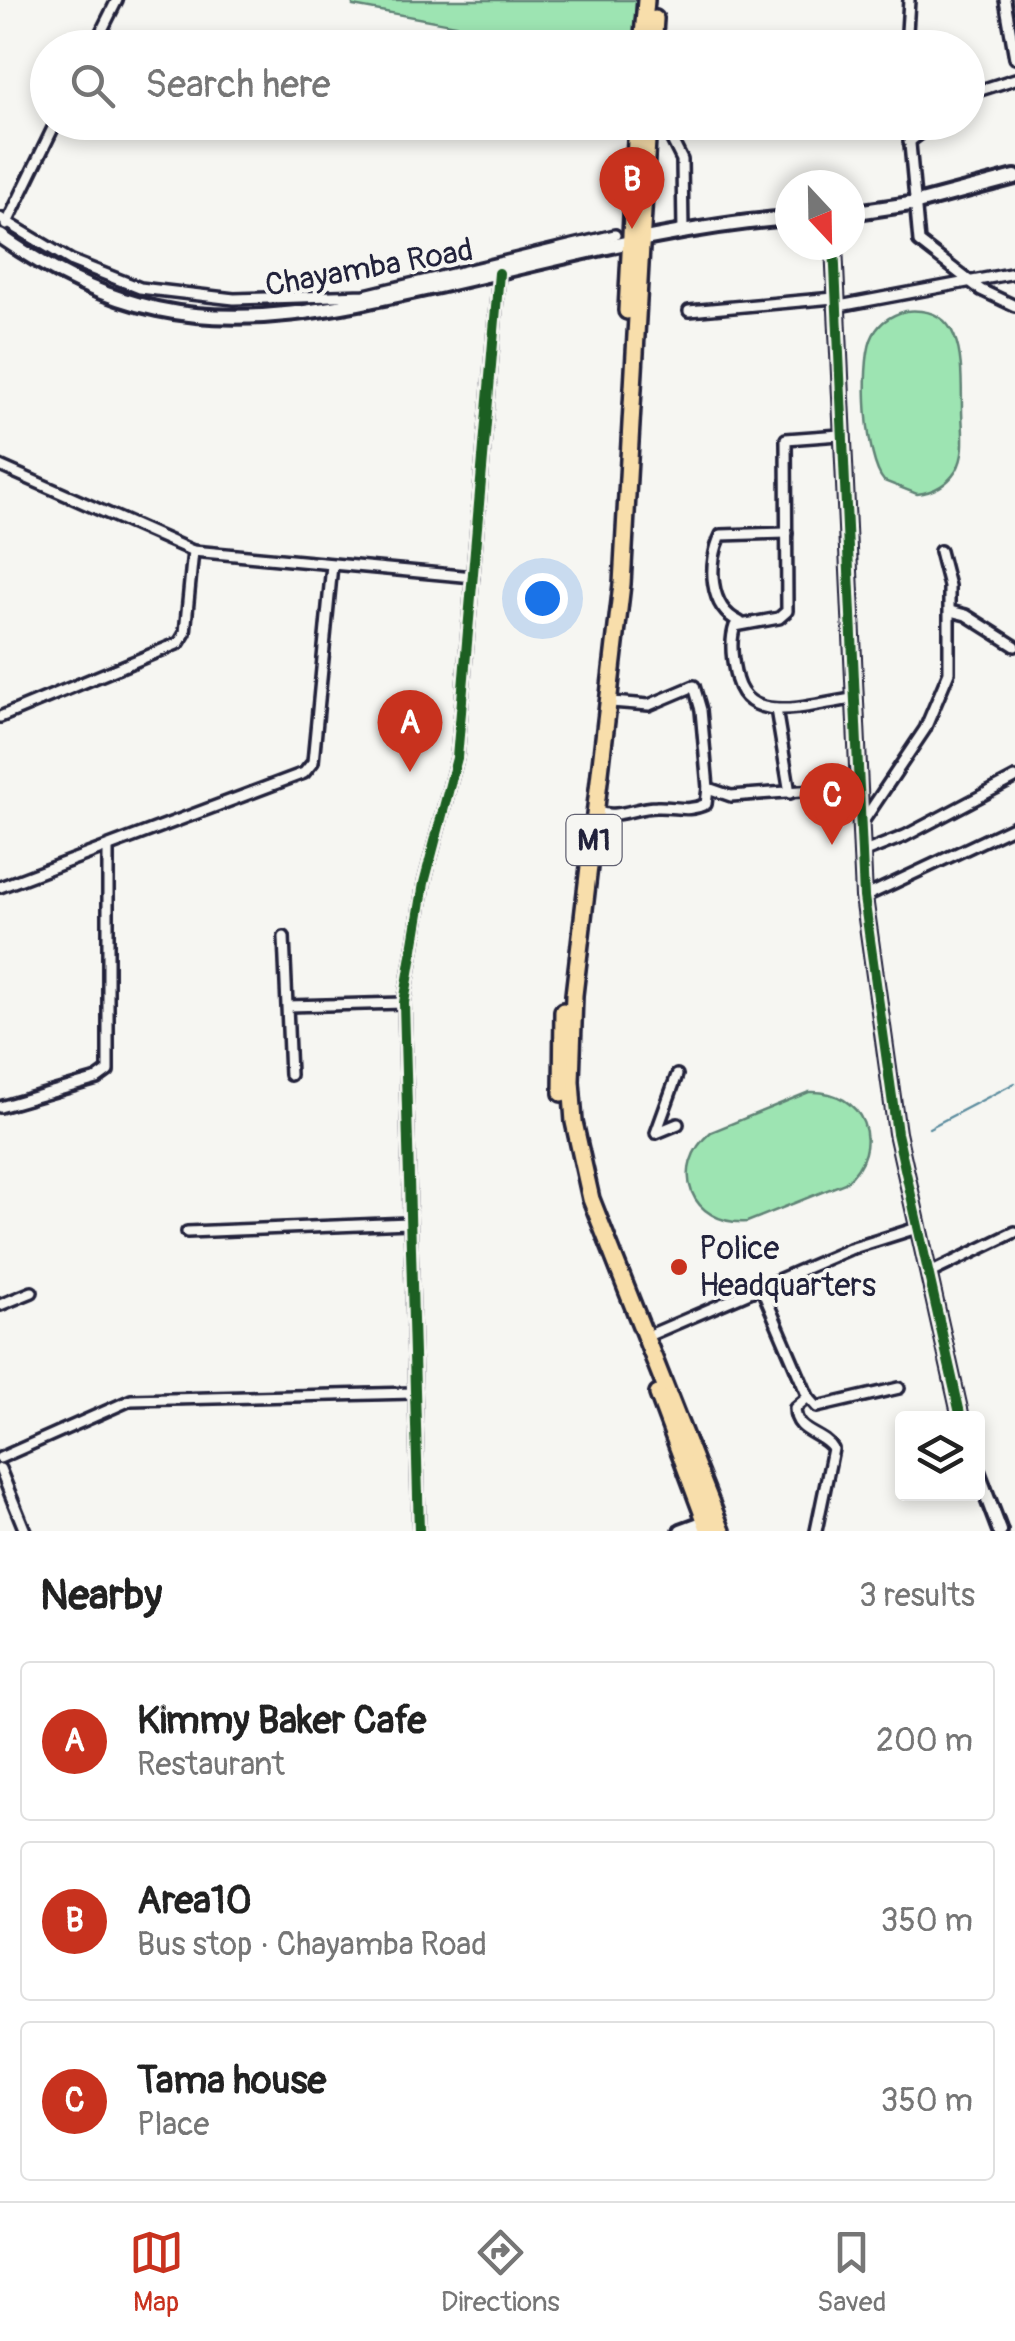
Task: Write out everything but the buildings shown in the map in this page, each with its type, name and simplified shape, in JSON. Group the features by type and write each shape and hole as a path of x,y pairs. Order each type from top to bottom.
{"highway":[{"path":"644,30 646,0"},
{"path":"654,30 656,0"},
{"name":"M1","path":"636,140 637,244 612,702 574,995 572,1103 591,1199 713,1526"},
{"name":"M1","path":"646,140 609,650 567,967 560,1068 570,1153 584,1204 713,1526"}],"street":[{"path":"103,30 117,0"},
{"path":"907,30 909,0"},
{"path":"1004,0 1015,58"},
{"path":"985,88 1015,78"},
{"path":"0,236 4,220 46,140"},
{"path":"672,140 682,160 683,232"},
{"path":"912,140 922,247 970,282 1015,306"},
{"path":"865,211 918,204 1015,177"},
{"path":"4,220 72,260 140,288 234,299 365,295 615,235"},
{"name":"Chayamba Road","path":"0,236 63,276 124,300 217,317 317,312 683,232 775,220"},
{"path":"832,260 864,896 897,1134 959,1411"},
{"path":"419,1531 404,1003 424,883 455,778 499,273"},
{"path":"689,311 834,303 1015,273"},
{"path":"787,534 721,535 714,550 714,594 734,620 779,618 787,611 787,534 786,440 840,435"},
{"path":"0,466 193,551 473,577"},
{"path":"0,717 180,642 185,633 193,551"},
{"path":"860,827 926,729 949,672 950,611 946,564 940,551"},
{"path":"0,887 290,780 314,762 332,565"},
{"path":"950,611 966,614 1015,646"},
{"path":"740,622 732,632 740,694 753,706 776,708 853,699"},
{"path":"598,812 617,816 655,806 688,811 706,804 701,710 694,686 650,706 612,702"},
{"path":"776,708 790,793"},
{"path":"862,854 905,836 1015,778"},
{"path":"708,788 732,796 857,787"},
{"path":"864,896 1015,826"},
{"path":"0,1107 97,1079 108,1071 108,848"},
{"path":"284,937 290,1075"},
{"path":"288,1006 404,1003"},
{"path":"677,1076 656,1133 678,1124"},
{"path":"187,1232 410,1223"},
{"path":"644,1337 850,1248 917,1228"},
{"path":"928,1274 1015,1232"},
{"path":"762,1286 808,1396 824,1408 900,1388"},
{"path":"0,1305 32,1292"},
{"path":"0,1458 132,1400 413,1393"},
{"path":"808,1396 794,1408 795,1418 809,1434 829,1442 833,1449 816,1531"},
{"path":"0,1469 25,1531"},
{"path":"985,1491 1000,1531"},
{"path":"680,1531 713,1526"}],"green space":[{"path":"353,0 644,0 642,30 483,30 353,6"},
{"path":"906,311 926,312 940,318 950,328 960,358 962,457 944,484 917,494 884,481 873,454 867,413 866,371 871,340 885,321"},
{"path":"809,1092 844,1100 863,1123 865,1153 858,1169 845,1183 747,1222 728,1221 700,1205 692,1192 691,1162 698,1146 711,1132"}],"waterway":[{"path":"929,1128 1015,1083"}],"cycle path":[{"path":"835,260 864,897 897,1133 959,1411"},
{"path":"419,1531 404,1003 424,883 457,758 499,273"}],"place":[{"name":"Area10","path":"632,229"},
{"name":"Kimmy Baker Cafe","path":"410,772"},
{"name":"Tama house","path":"832,845"},
{"name":"Police Headquarters","path":"679,1267"}]}
